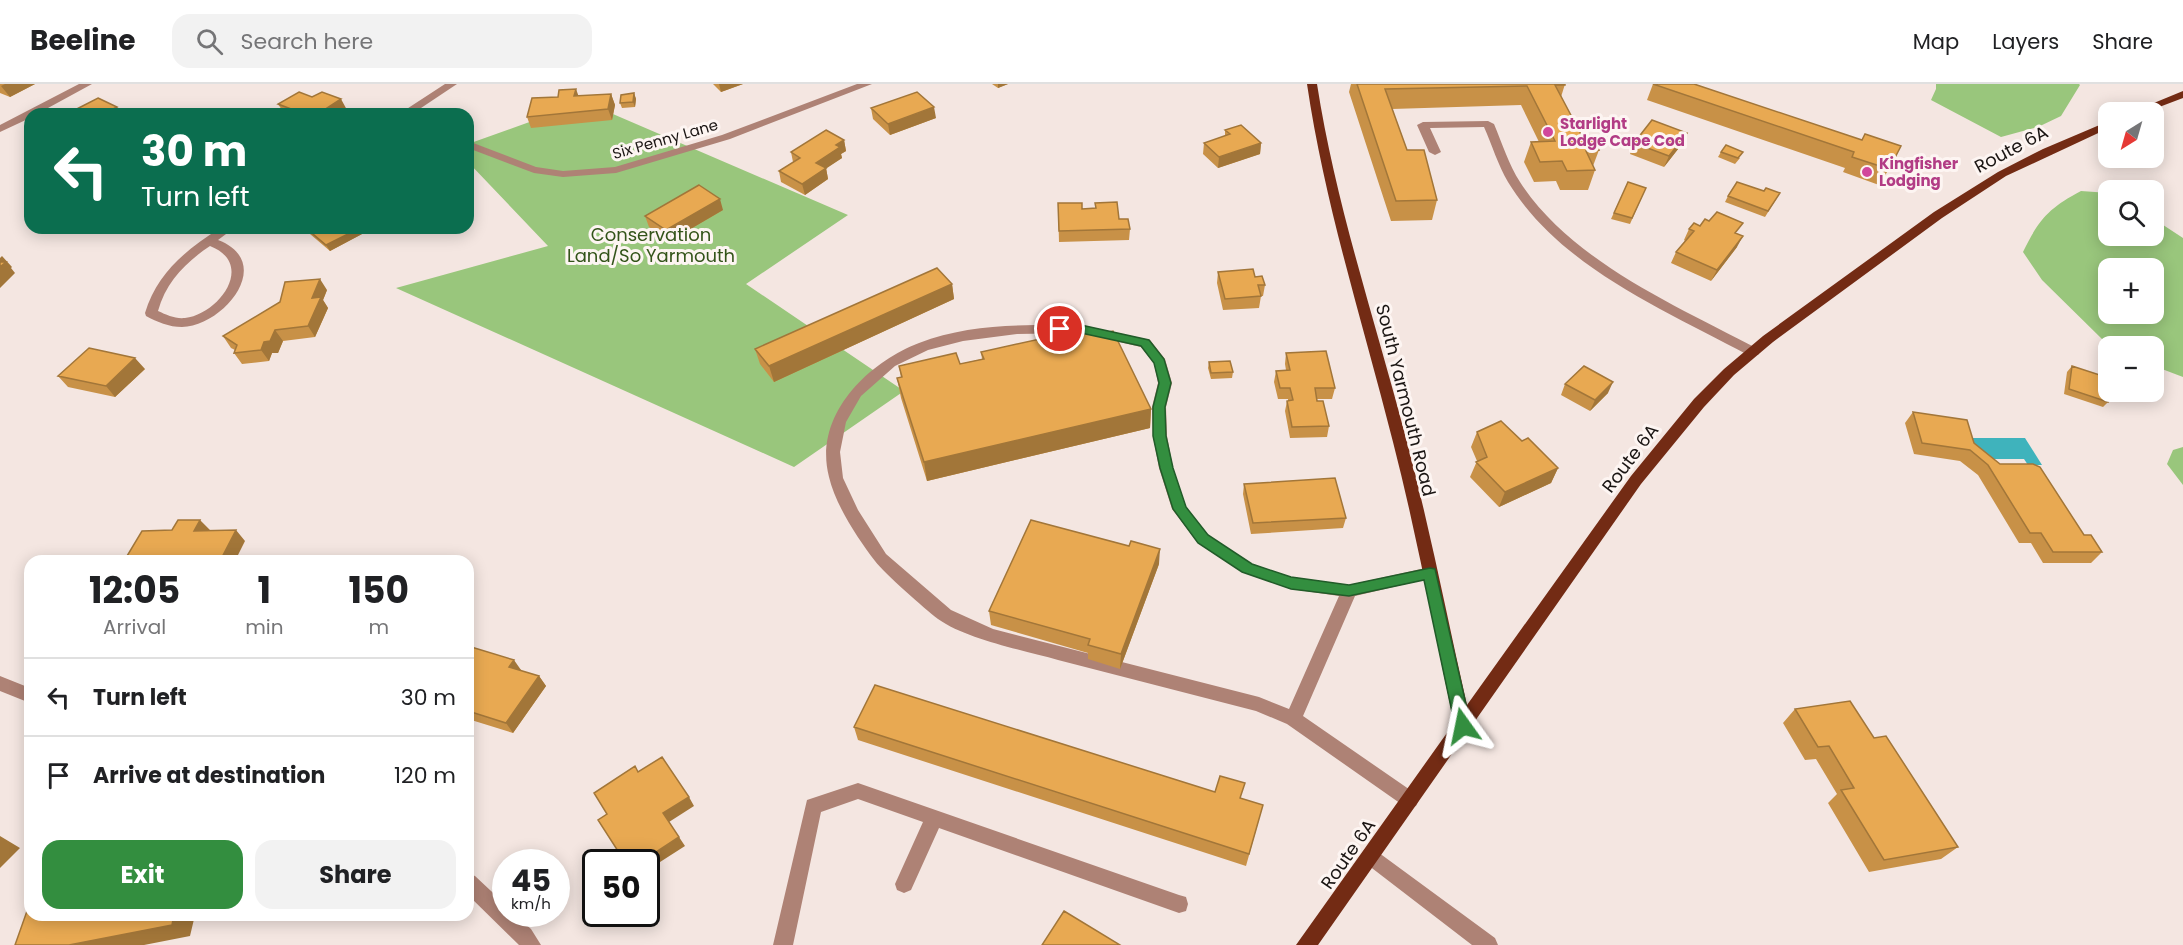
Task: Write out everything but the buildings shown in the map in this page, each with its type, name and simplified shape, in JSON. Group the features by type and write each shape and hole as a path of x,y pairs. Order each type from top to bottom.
{"main road":[{"name":"South Yarmouth Road","path":"1312,84 1319,130 1339,213 1401,445 1463,726"},
{"path":"2163,102 2183,94"},
{"name":"Route 6A","path":"1306,945 1636,480 1699,403 1729,372 1938,215 2002,174 2098,129"}],"street":[{"path":"41,108 87,84"},
{"path":"414,108 452,84"},
{"name":"Six Penny Lane","path":"474,146 534,170 564,174 616,170 726,137 867,84"},
{"path":"0,129 24,117"},
{"path":"1435,152 1423,125 1488,124 1514,183 1539,215 1557,233 1583,255 1614,274 1753,352"},
{"path":"208,241 220,245 233,255 238,278 225,300 204,316 187,322 170,322 151,313 161,284 177,266 208,241 219,234"},
{"path":"1410,800 1293,719 1259,704 990,635 945,615 881,558 852,513 836,478 833,452 839,422 856,393 890,363 924,346 963,336 1017,330 1081,329 1145,343 1160,362 1165,383 1159,417 1166,468 1179,509 1203,539 1247,568 1291,583 1349,591 1430,573"},
{"path":"1293,719 1349,591"},
{"path":"0,683 24,693"},
{"path":"783,945 813,806 858,791 1179,904"},
{"path":"904,884 934,818"},
{"path":"1371,856 1488,945"},
{"path":"474,888 531,945"}],"green space":[{"path":"1936,84 2080,85 2061,116 2038,127 2001,137 1931,100"},
{"name":"Conservation Land/So Yarmouth","path":"585,102 848,215 746,284 904,391 794,467 396,288 548,246 474,168 474,142"},
{"path":"2081,191 2098,192 2098,246 2164,246 2164,226 2183,238 2183,377 2164,370 2164,336 2099,336 2042,280 2023,252 2034,231 2053,209"},
{"path":"2183,447 2183,485 2167,464 2173,450"}],"water":[{"path":"1969,438 2025,438 2042,465 2028,465 2024,459 1982,459"}],"place":[{"name":"Starlight Lodge Cape Cod","path":"1548,132"},
{"name":"Kingfisher Lodging","path":"1867,172"}],"route":[{"path":"1060,329 1081,329 1145,343 1160,362 1165,383 1159,407 1160,436 1166,468 1179,509 1203,539 1247,568 1291,583 1349,591 1430,573 1463,726"}]}
